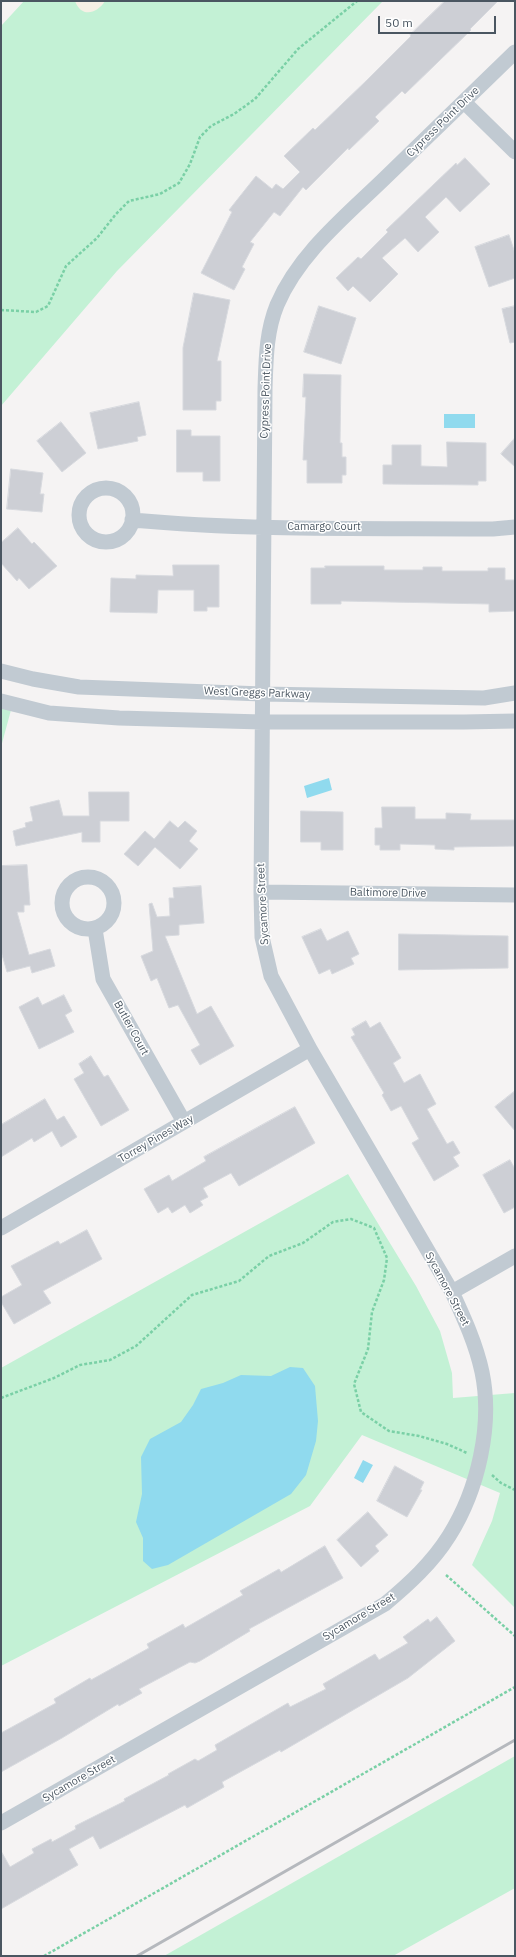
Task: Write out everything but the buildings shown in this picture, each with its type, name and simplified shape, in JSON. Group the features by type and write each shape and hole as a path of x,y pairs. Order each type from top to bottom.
{"street":[{"name":"Cypress Point Drive","path":"262,707 265,389 267,342 277,304 296,270 306,256 341,220 515,52"},
{"path":"464,102 515,152"},
{"name":"Camargo Court","path":"132,520 191,525 264,527 485,529 515,527"},
{"name":"West Greggs Parkway","path":"1,671 34,679 79,687 262,707 464,722 515,720"},
{"name":"West Greggs Parkway","path":"1,701 49,713 119,718 262,707 484,698 515,693"},
{"name":"Sycamore Street","path":"1,1823 385,1604 408,1585 434,1556 449,1535 463,1510 478,1462 485,1429 485,1400 482,1372 466,1321 452,1292 310,1049 271,976 262,937 262,707"},
{"name":"Baltimore Drive","path":"261,892 515,895"},
{"name":"Butler Court","path":"95,929 103,979 184,1122"},
{"name":"Torrey Pines Way","path":"1,1228 310,1049"},
{"path":"452,1292 515,1256"}],"path":[{"path":"1,310 36,312 48,306 66,266 97,238 116,214 129,201 160,194 179,183 190,164 200,137 211,126 234,114 255,99 298,49 357,1"},
{"path":"1,1398 54,1378 80,1365 110,1360 136,1346 192,1295 239,1280 269,1256 303,1243 333,1222 350,1218 374,1228 387,1258 384,1280 372,1312 368,1348 354,1384 361,1412 389,1431 419,1436 447,1444 468,1453 501,1483 515,1490"},
{"path":"446,1575 515,1636"},
{"path":"44,1956 515,1687"}],"green space":[{"path":"24,1 383,1 117,271 1,406 1,26"},
{"path":"1,707 11,710 1,747"},
{"path":"348,1174 416,1286 440,1331 452,1373 453,1398 515,1393 515,1608 472,1565 492,1521 500,1493 362,1435 310,1506 1,1666 1,1368"},
{"path":"515,1756 515,1888 393,1956 164,1956"}],"sand":[{"path":"75,1 105,1 98,9 85,12 81,10"}],"water":[{"path":"444,414 475,414 475,428 444,428"},
{"path":"329,778 332,790 307,798 304,786"},
{"path":"290,1367 303,1368 315,1386 318,1421 316,1441 306,1475 291,1494 168,1565 152,1569 143,1561 143,1538 136,1522 142,1494 141,1457 150,1439 181,1422 193,1405 201,1389 223,1383 241,1375 271,1376"},
{"path":"363,1460 373,1465 363,1483 354,1478"}],"railway":[{"path":"137,1956 515,1740"}]}
